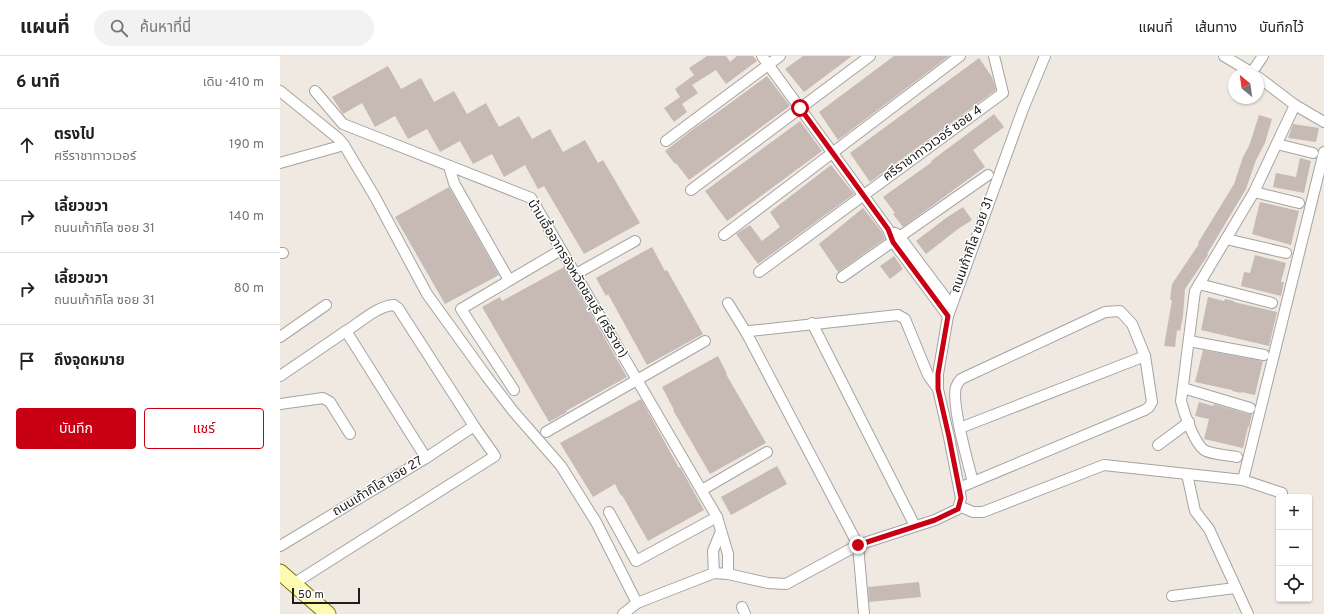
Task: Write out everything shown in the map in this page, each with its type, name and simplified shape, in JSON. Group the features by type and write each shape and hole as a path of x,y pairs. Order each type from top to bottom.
{"main road":[{"path":"280,572 328,614"}],"street":[{"path":"762,56 888,229 951,304"},
{"path":"666,141 780,56"},
{"path":"691,190 870,56"},
{"path":"724,235 960,56"},
{"name":"ศรีราชาทาวเวอร์ ซอย 4","path":"759,272 863,194 1003,93 994,56"},
{"name":"ถนนเก้ากิโล ซอย 31","path":"959,506 961,498 938,389 938,374 948,316 951,304 1023,109 1045,56"},
{"path":"1224,56 1245,68"},
{"path":"1258,68 1263,56"},
{"path":"1264,81 1296,105 1324,122"},
{"path":"280,90 339,139 344,145 375,197 427,294 487,378 513,411 561,466 596,522 637,603"},
{"name":"บ้านเอื้ออาทรจังหวัดชลบุรี (ศรีราชา)","path":"315,91 343,124 531,198 717,517 728,554 728,574"},
{"path":"1237,457 1206,451 1198,445 1183,410 1181,401 1195,291 1254,192 1296,105"},
{"path":"1277,144 1313,153"},
{"path":"280,163 344,145"},
{"path":"1243,480 1324,152"},
{"path":"449,166 454,183 509,280"},
{"path":"842,277 988,175"},
{"path":"1254,192 1299,203"},
{"path":"896,239 948,316"},
{"path":"1226,239 1286,253"},
{"path":"576,274 635,241"},
{"path":"514,390 461,309 561,250"},
{"path":"1199,284 1272,304"},
{"path":"728,303 747,334 858,545 864,614"},
{"path":"280,337 326,305"},
{"path":"280,376 380,309 388,305 394,305 398,308 495,456 293,584"},
{"path":"959,488 1149,407 1152,402 1145,356 1132,324 1120,311 1105,312 961,379 956,388 955,402 973,482"},
{"path":"747,334 750,331 812,323 898,315 905,318 928,375 938,389"},
{"path":"812,323 915,526"},
{"path":"346,331 426,458"},
{"path":"546,432 705,341"},
{"path":"1188,341 1264,355"},
{"path":"960,428 1145,356"},
{"path":"1183,388 1250,408"},
{"path":"280,404 323,398 330,402 350,434"},
{"path":"1158,444 1188,422"},
{"name":"ถนนเก้ากิโล ขอย 27","path":"280,546 426,458 474,426"},
{"path":"702,490 767,452"},
{"path":"623,614 637,603 714,573 728,574 768,583 786,584 858,545 935,520 958,509 959,506 973,512 983,512 1104,465 1243,480 1282,492"},
{"path":"1188,474 1195,511 1210,529 1235,588 1248,614"},
{"path":"609,512 636,561 717,517"},
{"path":"714,573 713,551 721,531"},
{"path":"1172,596 1235,588"}],"building":[{"path":"707,56 726,56 730,62 737,56 753,56 757,61 726,84 716,70 692,85 698,93 682,104 687,112 674,122 664,108 680,97 675,89 694,75 689,68"},
{"path":"803,56 852,56 804,92 785,69"},
{"path":"894,56 949,56 838,140 819,112"},
{"path":"979,58 992,77 996,90 870,182 850,153"},
{"path":"388,66 401,89 421,78 434,102 454,91 467,114 486,103 499,127 519,116 532,139 550,129 563,152 585,140 598,163 603,160 640,223 584,254 544,186 538,189 525,165 504,177 492,154 473,164 460,141 440,152 427,129 408,139 395,116 375,127 362,103 343,114 332,97"},
{"path":"767,76 790,106 689,180 665,151"},
{"path":"994,114 1004,127 973,150 985,167 903,227 883,197 932,162 931,161"},
{"path":"1259,115 1272,119 1265,143 1256,160 1246,189 1207,254 1208,255 1185,289 1183,316 1180,331 1177,330 1175,347 1164,346 1172,300 1170,300 1172,284 1199,244 1198,243 1234,184"},
{"path":"800,121 822,151 727,221 705,191"},
{"path":"1293,124 1319,128 1316,142 1288,138"},
{"path":"1300,158 1311,161 1304,193 1273,187 1276,173 1296,177"},
{"path":"831,165 854,194 758,264 736,234 750,225 762,241 780,227 770,212"},
{"path":"449,187 499,275 445,304 395,217"},
{"path":"1260,202 1299,211 1291,245 1252,234"},
{"path":"963,207 972,220 926,254 916,241"},
{"path":"863,208 882,232 885,239 838,272 819,244"},
{"path":"652,247 665,271 667,270 703,334 647,365 608,294 606,296 596,278"},
{"path":"1255,255 1286,263 1281,282 1284,282 1281,296 1241,286 1244,272 1250,273"},
{"path":"894,256 903,269 890,279 880,266"},
{"path":"564,267 627,377 549,422 482,307 500,297 502,301"},
{"path":"1208,297 1224,301 1225,299 1277,312 1269,346 1201,330"},
{"path":"1203,350 1263,361 1255,395 1195,382"},
{"path":"718,356 726,374 766,443 710,474 673,410 662,387"},
{"path":"641,399 704,510 648,541 615,484 593,497 560,443"},
{"path":"1199,402 1213,406 1214,404 1252,414 1243,448 1204,439 1209,419 1195,416"},
{"path":"777,466 787,484 731,515 721,497"},
{"path":"919,582 921,597 869,602 868,587"}],"route":[{"path":"800,108 888,229 893,242 948,316 938,374 938,389 961,498 958,509 935,520 858,545"}]}
